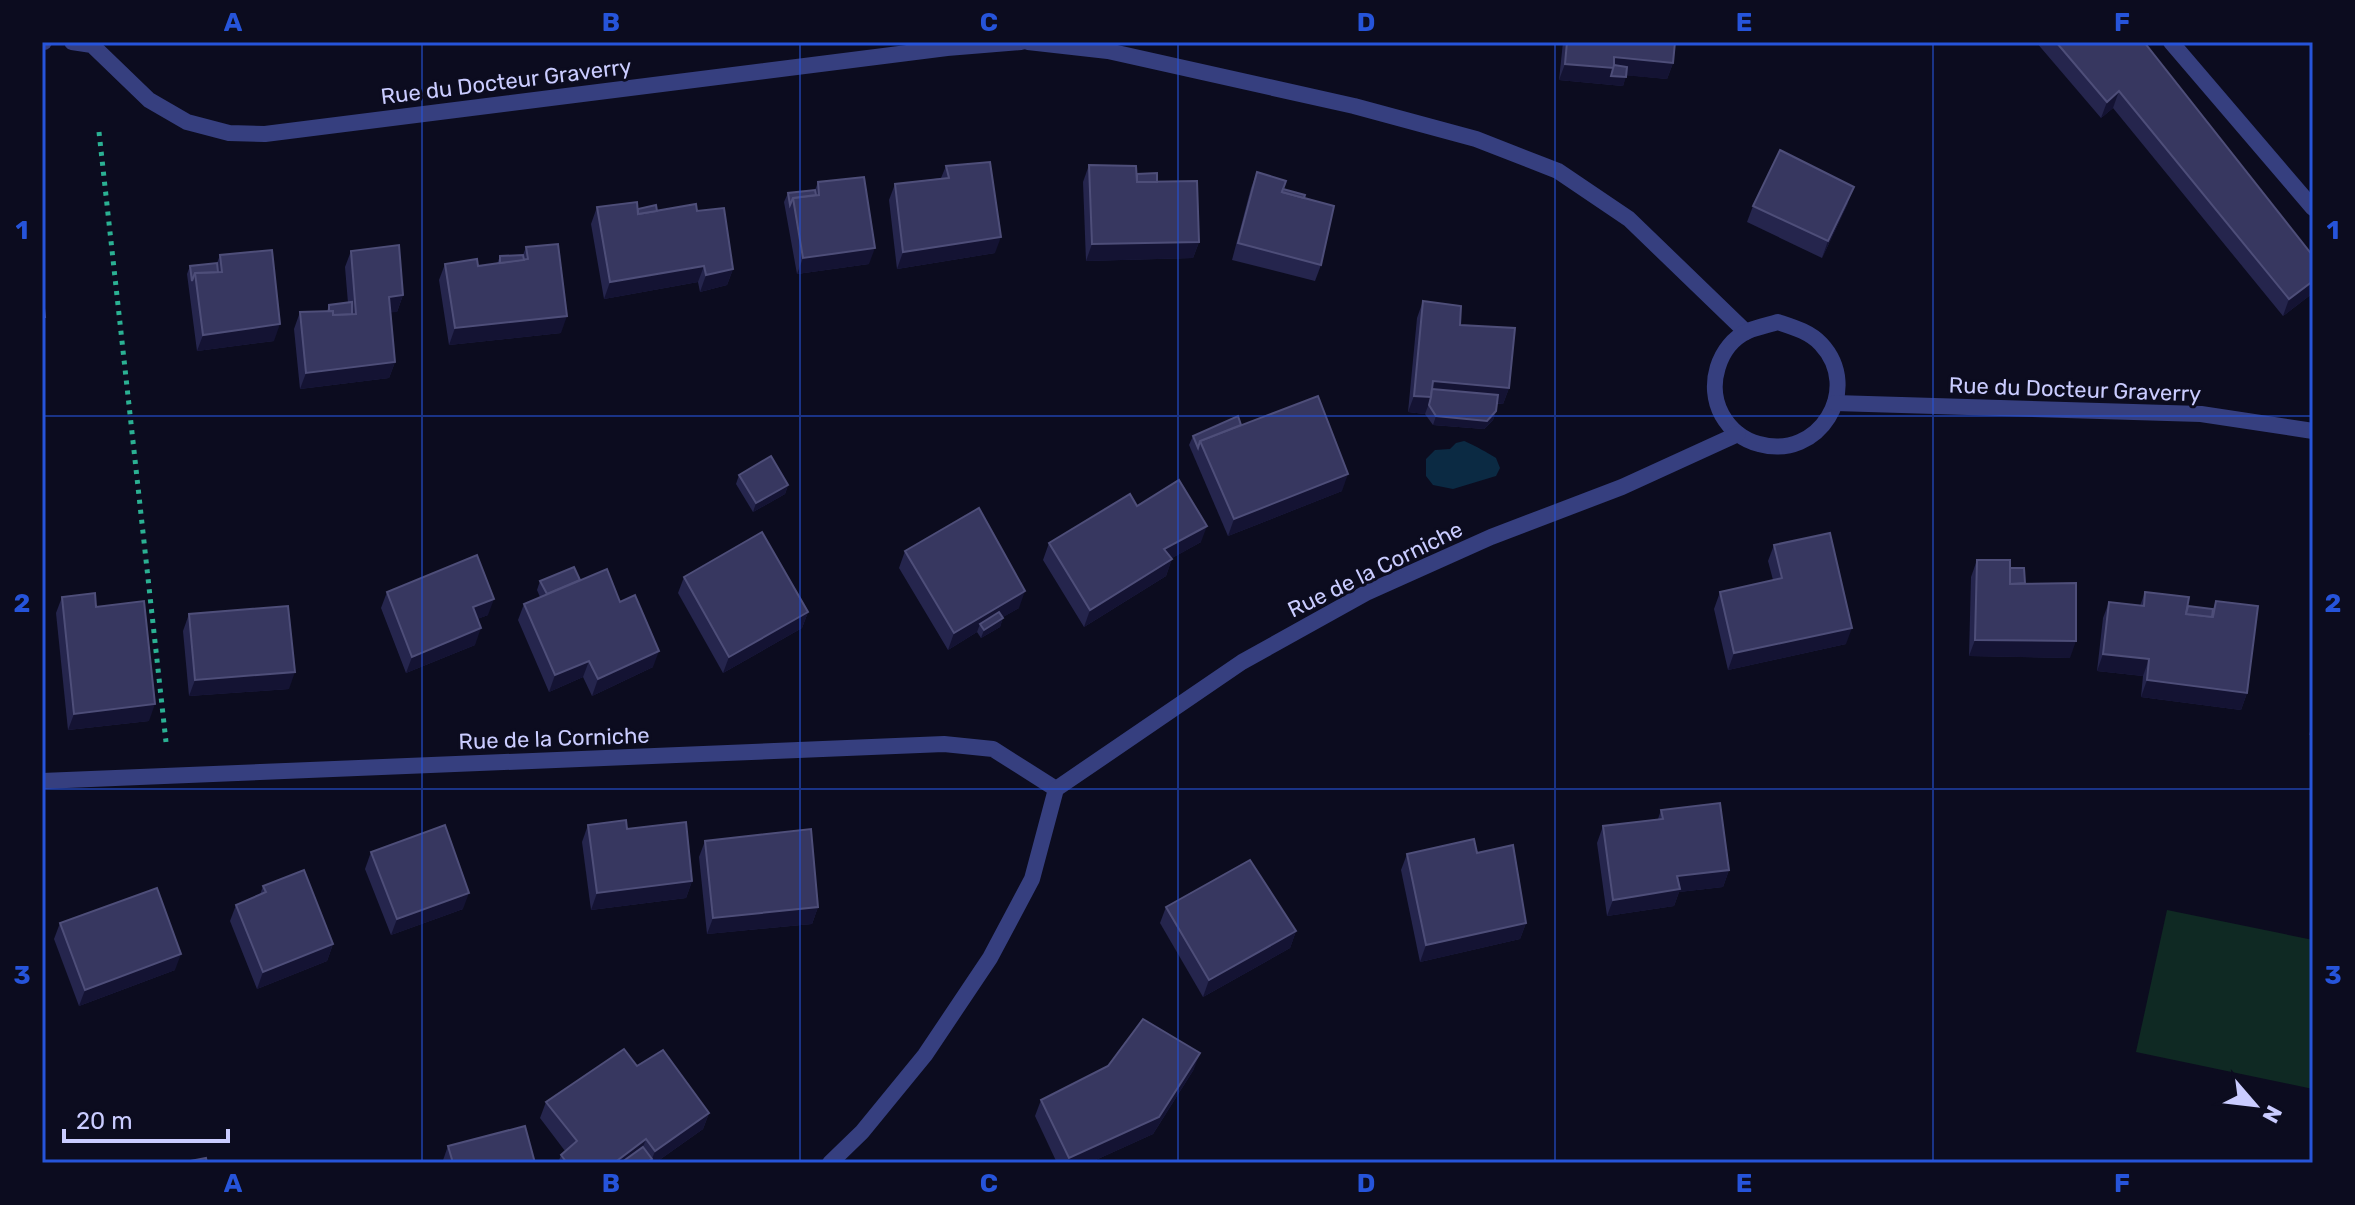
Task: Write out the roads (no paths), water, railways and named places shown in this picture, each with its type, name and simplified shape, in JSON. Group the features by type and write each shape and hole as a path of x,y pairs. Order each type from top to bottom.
{"street":[{"name":"Rue du Docteur Graverry","path":"72,42 92,45 149,100 187,122 229,133 265,134 947,48 1021,42"},
{"path":"1028,42 1108,51 1354,106 1476,139 1558,171 1629,219 1746,332"},
{"path":"2171,42 2313,208"},
{"path":"1778,322 1802,330 1822,345 1833,363 1837,381 1835,403 1830,416 1802,443 1771,448 1750,442 1724,418 1718,406 1714,380 1725,352 1746,332 1778,322"},
{"name":"Rue du Docteur Graverry","path":"1835,403 2201,414 2313,431"},
{"name":"Rue de la Corniche","path":"42,781 944,744 993,749 1056,789 1242,662 1366,593 1491,537 1622,487 1738,434"},
{"path":"830,1163 862,1132 925,1055 990,958 1032,879 1056,789"}],"water":[{"path":"1464,441 1496,458 1500,468 1496,476 1453,489 1433,485 1426,476 1426,459 1435,450 1450,449"}]}
